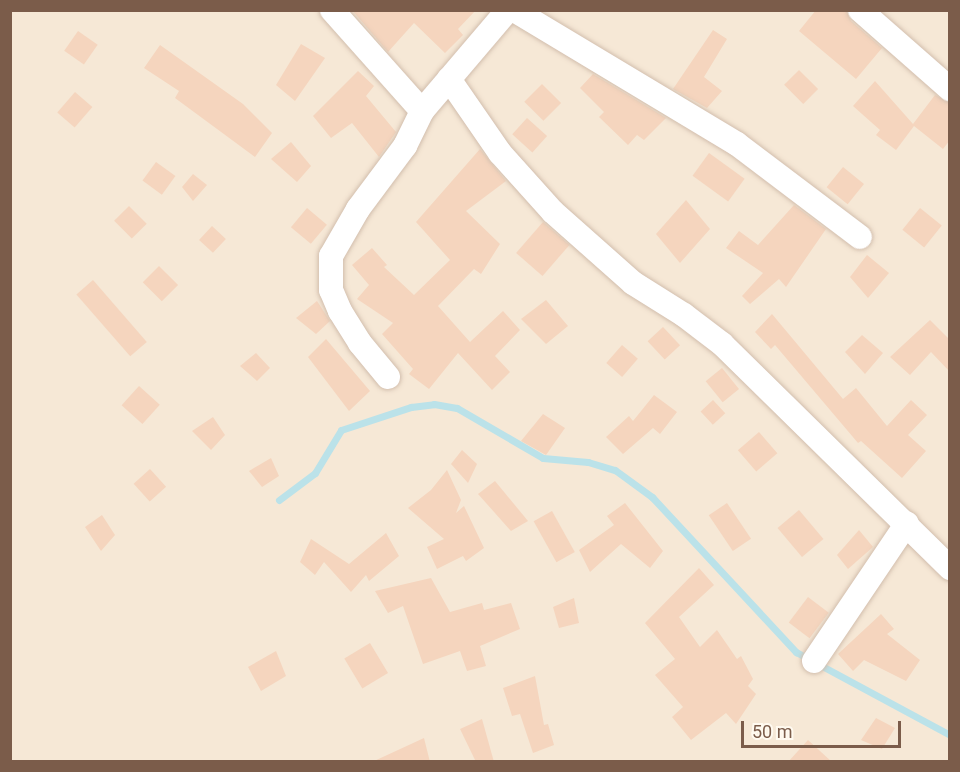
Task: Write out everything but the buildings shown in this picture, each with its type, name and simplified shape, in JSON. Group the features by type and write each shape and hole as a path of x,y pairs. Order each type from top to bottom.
{"street":[{"path":"332,10 423,111"},
{"path":"388,376 360,343 340,311 331,290 329,271 337,241 382,182 423,111 508,10"},
{"path":"514,10 737,144 860,237"},
{"path":"860,10 950,89"},
{"path":"449,79 500,153 553,212 633,283 684,315 722,344 907,523 950,568"},
{"path":"814,662 907,523"}],"shaded area":[{"path":"11,11 949,11 949,761 11,761"}],"waterway":[{"path":"279,500 315,473 341,430 411,407 434,404 457,408 543,458 588,462 615,470 652,497 796,652 950,735"}]}
